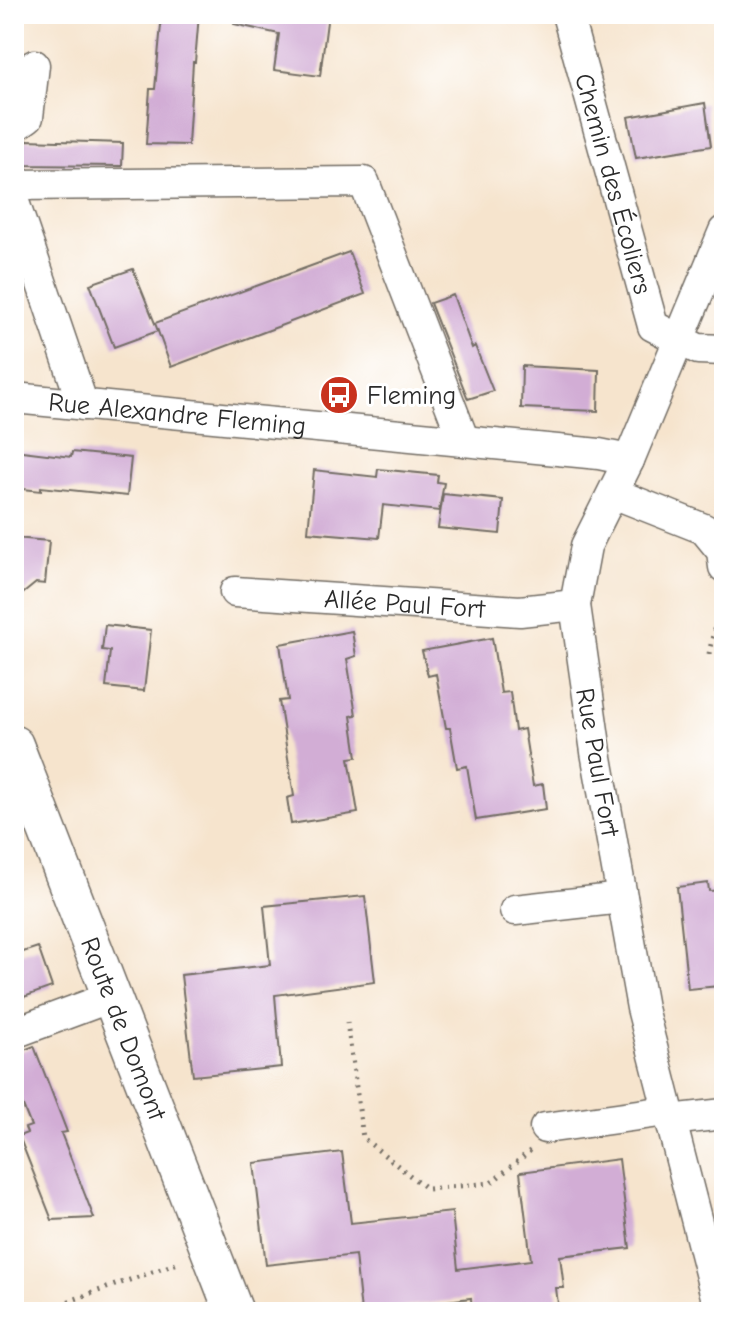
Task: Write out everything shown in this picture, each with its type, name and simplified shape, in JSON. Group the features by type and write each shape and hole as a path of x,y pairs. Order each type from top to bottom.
{"main road":[{"name":"Route de Domont","path":"14,745 234,1312"}],"street":[{"name":"Chemin des Écoliers","path":"567,14 653,326 679,340"},
{"path":"14,127 28,117 34,65"},
{"path":"14,185 364,182 464,441"},
{"path":"14,202 83,405"},
{"name":"Rue Paul Fort","path":"720,1312 642,1008 596,752 575,612 586,546 629,460 724,231"},
{"path":"679,340 698,349 724,350"},
{"name":"Rue Alexandre Fleming","path":"14,398 629,460"},
{"path":"613,493 704,529 722,551 724,567"},
{"name":"Allée Paul Fort","path":"235,592 575,612"},
{"path":"507,622 575,612"},
{"path":"515,910 622,898"},
{"path":"14,1033 111,997"},
{"path":"540,1137 668,1115 724,1114"}],"path":[{"path":"709,654 724,581"},
{"path":"347,1022 363,1138 427,1189 491,1183 540,1137"},
{"path":"38,1312 210,1252"}],"building":[{"path":"162,14 199,14 188,145 146,144 150,89 155,89"},
{"path":"235,14 328,14 320,76 274,70 279,34 234,24"},
{"path":"705,103 711,146 636,158 628,117"},
{"path":"26,140 123,143 122,166 14,165 14,145"},
{"path":"349,252 365,294 171,367 155,323"},
{"path":"133,269 158,331 114,347 90,284"},
{"path":"453,295 472,348 475,346 493,391 468,399 430,303"},
{"path":"522,366 599,370 598,411 521,408"},
{"path":"14,450 71,457 72,452 131,458 127,496 41,487 41,491 14,488"},
{"path":"378,469 438,475 437,482 444,483 439,511 383,505 379,538 308,532 314,470 377,477"},
{"path":"443,494 503,500 500,534 438,528"},
{"path":"14,538 49,541 45,584 36,583 14,601"},
{"path":"105,625 151,630 144,691 106,687 110,651 102,650"},
{"path":"352,631 356,656 347,659 356,715 351,716 357,757 349,758 358,813 291,824 287,798 294,796 279,701 288,700 280,644"},
{"path":"492,638 501,693 510,692 515,731 524,729 533,786 543,784 546,809 476,820 467,766 457,768 436,674 428,676 422,651"},
{"path":"708,883 709,891 724,890 724,977 718,977 719,986 688,989 677,887"},
{"path":"365,896 375,982 275,995 281,1067 193,1076 181,975 270,965 264,906"},
{"path":"38,947 52,987 24,997 14,967 14,955"},
{"path":"34,1046 67,1132 61,1133 94,1218 52,1220 19,1136 27,1133 25,1128 31,1126 14,1084 14,1054"},
{"path":"342,1152 351,1223 452,1212 458,1269 531,1260 520,1172 619,1159 630,1248 560,1256 564,1288 556,1288 559,1312 472,1312 471,1298 361,1312 355,1255 266,1265 254,1163"}],"place":[{"name":"Fleming","path":"339,395"}]}
